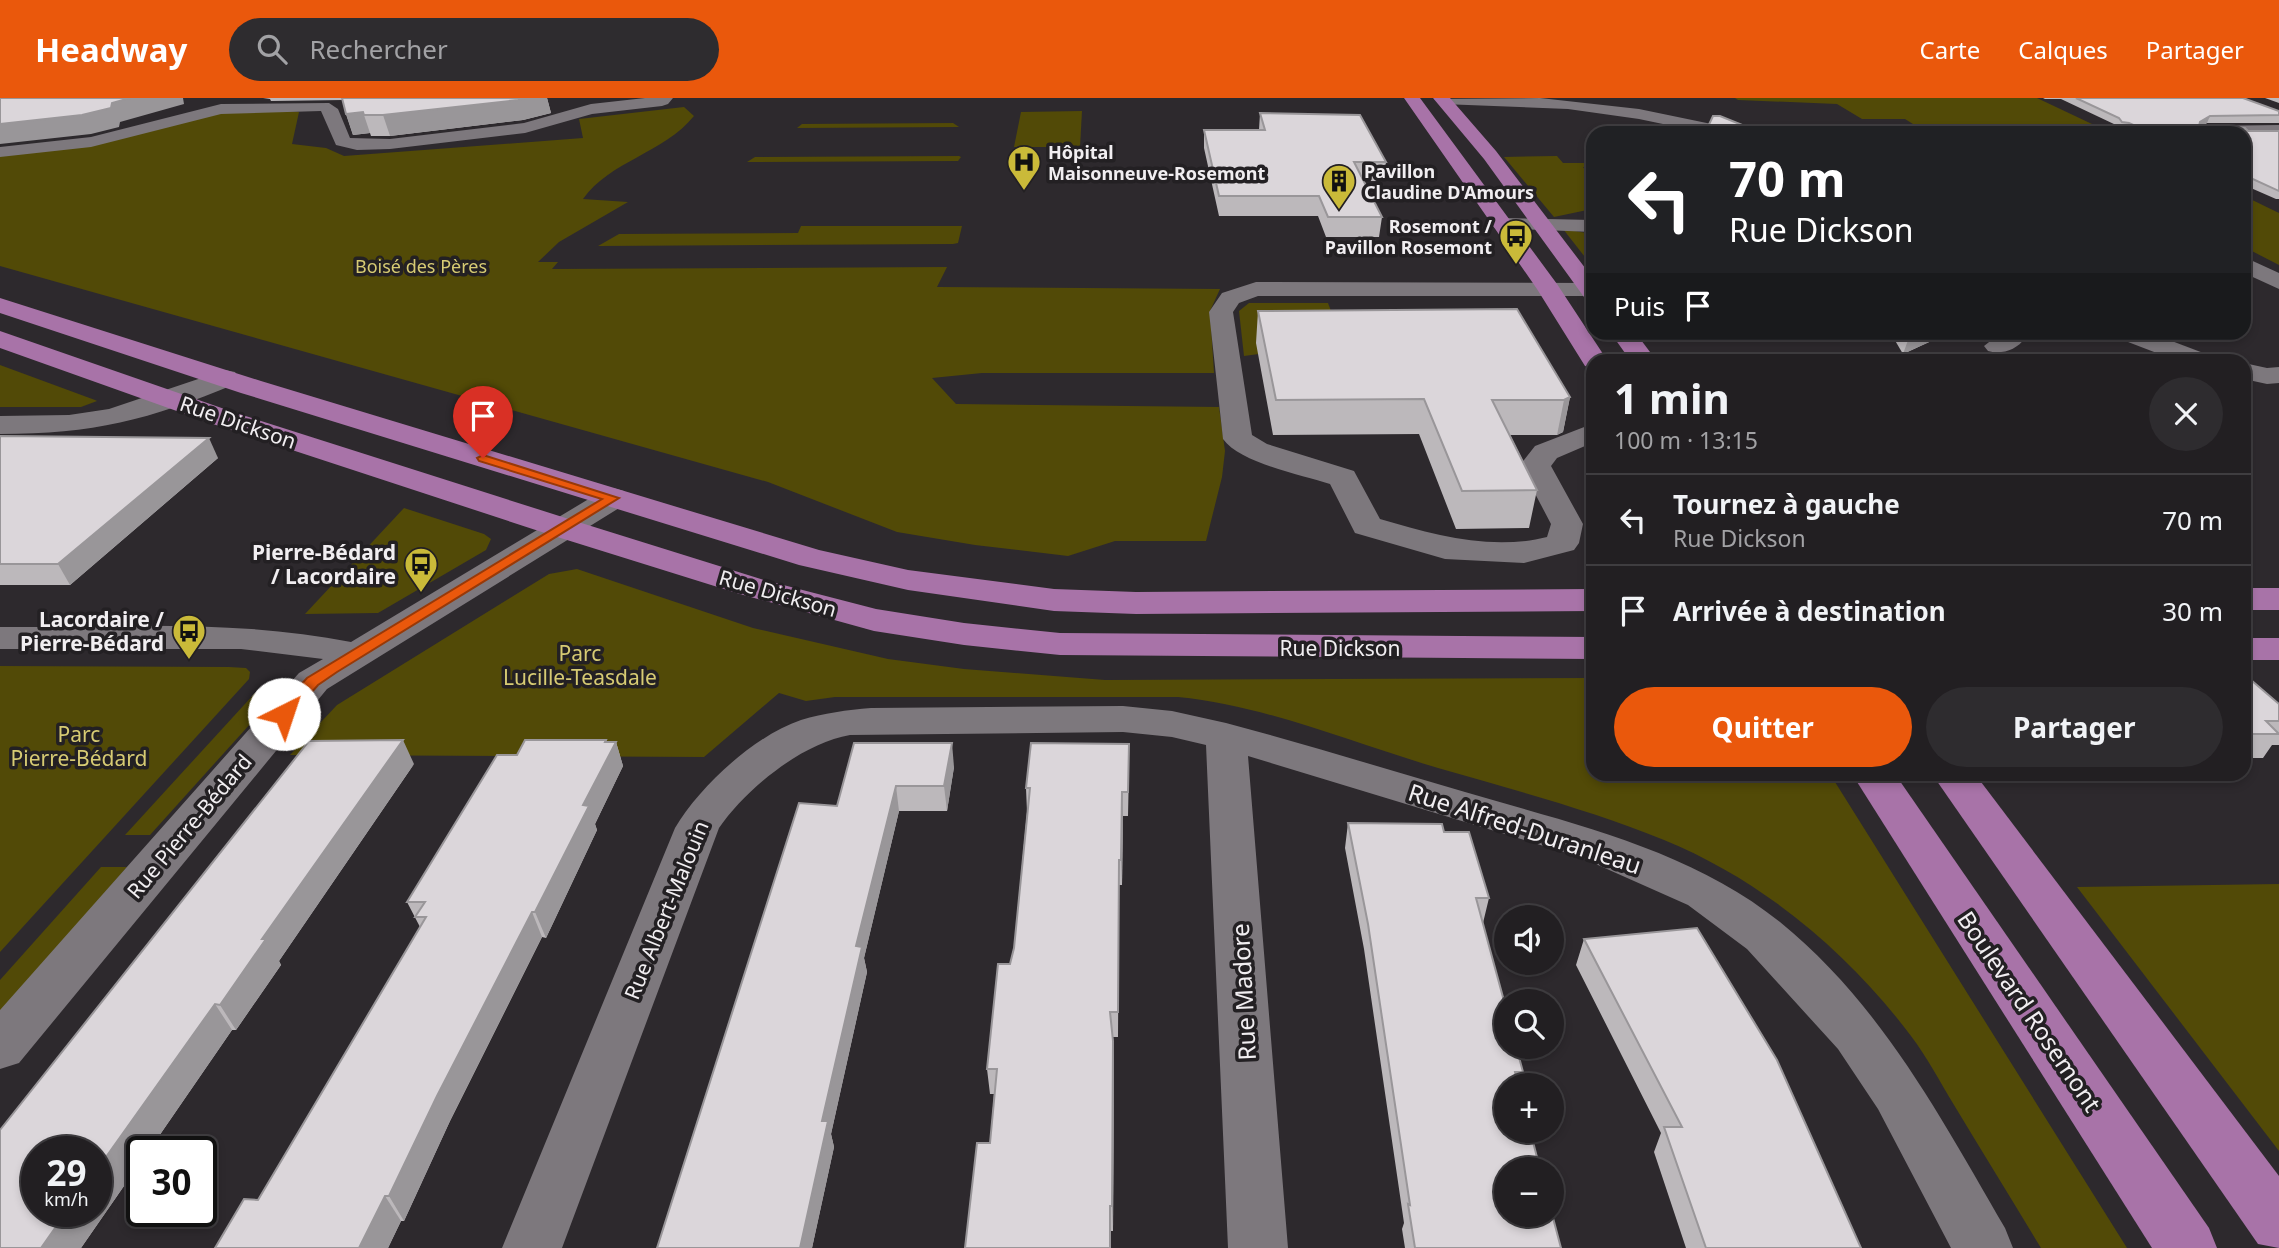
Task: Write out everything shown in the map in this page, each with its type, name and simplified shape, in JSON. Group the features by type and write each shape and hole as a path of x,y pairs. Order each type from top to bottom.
{"main road":[{"path":"1412,98 1549,289 1590,354"},
{"path":"1442,98 1490,155 1586,285"},
{"name":"Rue Dickson","path":"0,305 225,378 811,558 908,580 1054,600 1136,603 1586,600"},
{"name":"Rue Dickson","path":"0,339 172,400 563,528 752,587 862,617 964,634 1060,643 1212,647 1586,648"},
{"path":"2251,599 2279,599"},
{"path":"2251,649 2279,649"},
{"name":"Boulevard Rosemont","path":"1878,781 2188,1248"},
{"path":"1958,781 2279,1224"}],"street":[{"path":"0,152 91,142 225,104 323,107 330,109 342,141 357,145 390,145 525,128 585,104 662,101 666,98"},
{"path":"1442,98 1568,103 1701,126"},
{"path":"2251,131 2279,131"},
{"path":"2251,146 2279,147"},
{"path":"1502,224 1586,224"},
{"path":"2251,268 2279,282"},
{"path":"1586,291 1549,289 1432,304 1351,301 1256,289 1230,298 1221,312 1238,439 1255,450 1343,478 1367,526 1445,549 1524,553 1562,543 1567,524 1535,465 1546,452 1586,435"},
{"path":"2145,340 2181,354"},
{"path":"2251,373 2279,375"},
{"path":"0,425 92,421 172,400 225,378"},
{"name":"Rue Pierre-Bédard","path":"0,1047 313,681 613,498"},
{"path":"0,638 241,638 301,643 355,654"},
{"name":"Rue Albert-Malouin","path":"532,1248 697,828 706,811 721,796 781,745 815,728 872,721 1123,719 1172,724 1226,736"},
{"name":"Rue Madore","path":"1226,736 1258,1248"},
{"name":"Rue Alfred-Duranleau","path":"1226,736 1596,846 1705,893 1764,936 1857,1034 1897,1091 1983,1248"}],"green space":[{"path":"1735,98 2037,98 2096,126 1916,126 1905,119 1862,119 1837,104"},
{"name":"Boisé des Pères","path":"684,107 694,116 682,129 608,175 583,199 628,202 559,242 538,262 558,262 552,269 947,267 937,287 1220,289 1210,311 1214,373 982,373 932,378 956,404 1219,407 1225,451 1222,477 1206,541 1115,541 1068,556 897,532 768,482 0,266 0,156 217,113 279,110 299,112 292,144 326,148 344,156 583,138 579,119"},
{"path":"1082,111 1080,147 1014,147 1021,112"},
{"path":"953,123 959,127 797,128 802,124"},
{"path":"1557,156 1563,163 1586,163 1586,167 1583,167 1586,171 1586,210 1554,217 1504,157"},
{"path":"755,157 961,157 958,161 747,162"},
{"path":"2251,199 2279,213 2279,265 2251,251"},
{"path":"801,226 962,226 958,243 953,244 598,246 619,234 798,233"},
{"path":"1563,229 1586,233 1586,258"},
{"path":"1249,303 1328,303 1343,343 1244,356 1239,311"},
{"path":"0,365 97,401 81,407 0,407"},
{"path":"404,508 484,534 491,539 486,550 378,613 305,614"},
{"name":"Parc Lucille-Teasdale","path":"577,569 753,628 888,659 964,669 1105,680 1586,678 1586,781 1834,781 2127,1248 2041,1248 1922,1052 1886,1005 1860,976 1801,922 1769,897 1735,876 1700,856 1609,819 1244,708 1178,697 835,697 806,701 779,693 704,757 290,755 337,705 549,574"},
{"name":"Parc Pierre-Bédard","path":"0,666 229,667 246,668 250,672 249,679 0,952"},
{"path":"255,693 278,693 150,835 125,835"},
{"path":"101,867 127,867 0,1013 0,980"},
{"path":"2279,884 2279,1151 2077,887"}],"building":[{"path":"0,98 130,98 112,103 111,108 82,115 0,124"},
{"path":"342,98 526,98 364,115 363,112 346,114"},
{"path":"2076,98 2243,98 2279,111 2279,115 2210,116 2200,122 2199,126 2136,126 2122,122 2119,118"},
{"path":"1260,113 1360,115 1386,162 1354,162 1382,217 1328,217 1319,196 1219,196 1204,130 1265,130"},
{"path":"1713,116 1720,116 1745,126 1708,126"},
{"path":"2251,131 2279,131 2279,191 2251,178"},
{"path":"1517,309 1570,397 1564,400 1492,400 1537,490 1462,491 1424,399 1276,400 1258,311"},
{"path":"0,436 209,438 58,564 0,564"},
{"path":"2251,680 2279,704 2279,721 2266,721 2279,734 2251,734"},
{"path":"403,740 262,939 266,939 220,1005 215,1004 112,1149 112,1136 21,1136 21,1227 56,1227 41,1248 0,1248 0,1130 309,741"},
{"path":"525,740 616,742 583,805 589,806 437,1096 389,1196 385,1196 359,1248 215,1248 244,1199 258,1200 426,917 415,917 425,902 407,902 497,755 517,755"},
{"path":"854,743 952,743 944,786 896,786 856,946 862,947 822,1121 828,1121 800,1248 657,1248 799,803 837,806"},
{"path":"1031,743 1129,744 1128,792 1122,792 1119,860 1118,1012 1110,1012 1113,1041 1110,1248 965,1248 977,1143 990,1143 997,1069 987,1069 998,964 1010,964 1014,948 1030,788 1026,788"},
{"path":"1348,823 1442,824 1444,832 1469,832 1489,898 1476,898 1494,964 1494,975 1497,975 1501,989 1494,989 1494,1059 1520,1059 1523,1072 1494,1073 1494,1143 1533,1143 1537,1157 1494,1157 1494,1227 1555,1227 1561,1248 1415,1248 1368,924"},
{"path":"1697,928 1777,1060 1861,1248 1706,1248 1664,1127 1682,1127 1584,939"}],"place":[{"name":"Hôpital Maisonneuve-Rosemont","path":"1024,192"},
{"name":"Pavillon Claudine D'Amours","path":"1339,211"},
{"name":"Rosemont / Pavillon Rosemont","path":"1516,266"},
{"name":"Pierre-Bédard / Lacordaire","path":"421,594"},
{"name":"Lacordaire / Pierre-Bédard","path":"189,661"}],"route":[{"path":"284,714 313,681 386,634 613,498 483,458"}]}
